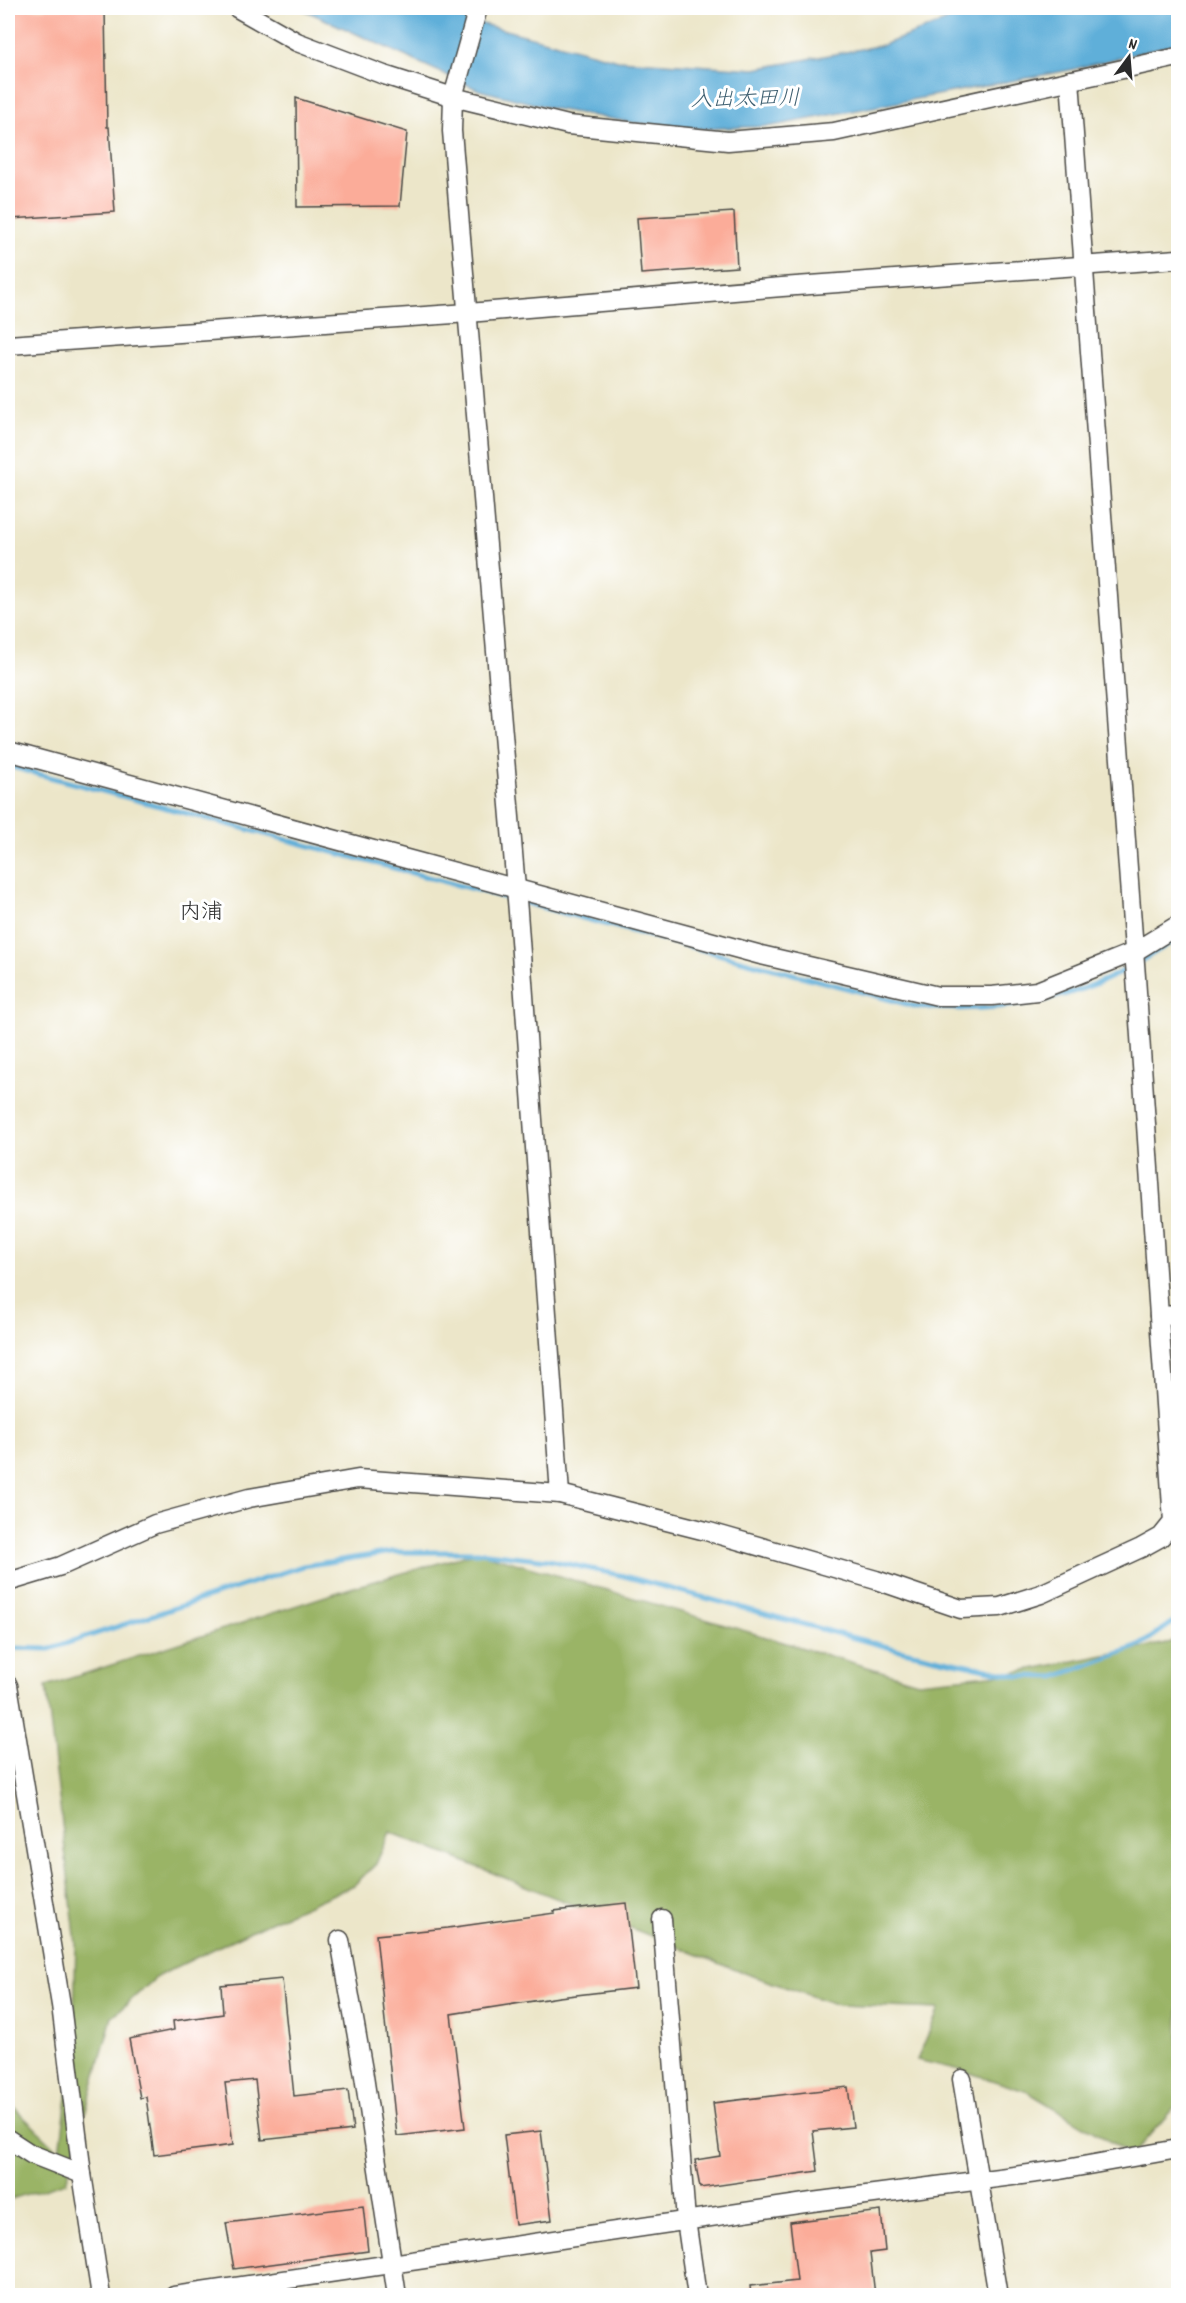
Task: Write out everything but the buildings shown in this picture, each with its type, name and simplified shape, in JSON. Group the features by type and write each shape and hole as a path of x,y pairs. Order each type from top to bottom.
{"street":[{"path":"237,8 297,42 384,75 453,96 567,125 728,141 834,132 1179,57"},
{"path":"477,8 453,96 453,131 518,912 560,1494"},
{"path":"8,1582 61,1566 155,1524 249,1498 358,1479 560,1494 706,1531 865,1576 960,1609 1000,1607 1041,1594 1141,1548 1161,1537 1173,1522 1137,977 1070,80"},
{"path":"8,345 468,313 1179,258"},
{"path":"8,751 761,955 938,996 992,996 1037,991 1134,953 1179,925"},
{"path":"1160,1316 1179,1315"},
{"path":"8,1685 61,2005 81,2174 101,2295"},
{"path":"662,1919 686,2220 697,2295"},
{"path":"340,1941 364,2076 398,2295"},
{"path":"962,2079 998,2295"},
{"path":"8,2139 32,2154 81,2174"},
{"path":"174,2295 686,2220 1060,2170 1179,2149"}],"green space":[{"path":"478,1552 918,1682 1011,1673 1178,1641 1178,2103 1132,2155 1028,2092 964,2071 917,2060 939,2009 838,2005 741,1972 390,1832 376,1864 354,1885 265,1924 158,1976 112,2017 66,2182 8,2200 8,2102 60,2152 73,2050 76,1944 46,1686 357,1586"}],"water":[{"name":"入出太田川","path":"300,8 422,8 618,60 755,69 883,45 947,21 965,8 1178,8 1178,43 1070,70 772,126 703,129 635,123 555,109 479,90"}],"waterway":[{"path":"8,766 918,1007 974,1008 1028,1003 1080,990 1131,967"},
{"path":"1139,962 1178,938"},
{"path":"8,1648 49,1649 303,1566 392,1552 478,1552 549,1560 624,1576 899,1650 1019,1676 1055,1677 1139,1646 1178,1619"}],"district":[{"name":"内浦","path":"201,910"}]}
